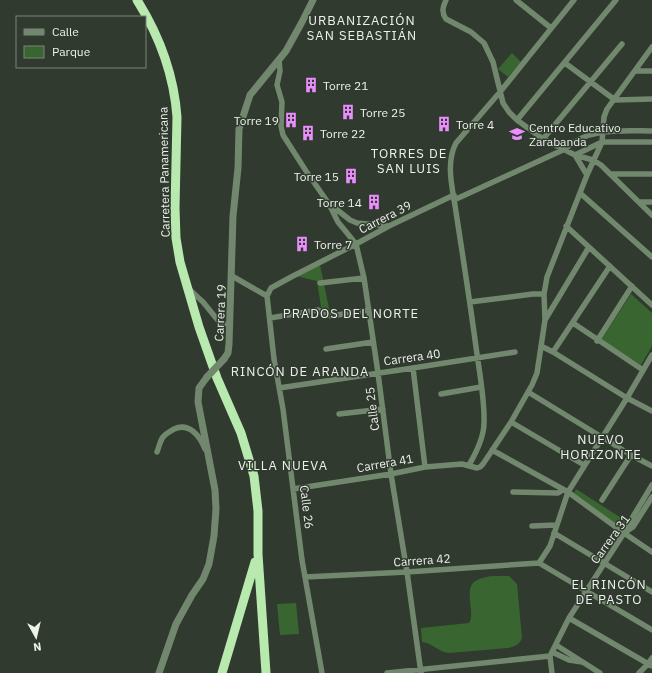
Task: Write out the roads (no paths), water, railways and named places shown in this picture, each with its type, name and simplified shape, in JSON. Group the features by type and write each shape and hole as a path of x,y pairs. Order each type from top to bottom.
{"highway":[{"name":"Carretera Panamericana","path":"137,0 146,16"},
{"name":"Carretera Panamericana","path":"146,17 163,54 174,89 177,117 175,201 176,238 180,262 217,378 242,433 254,476 258,511 258,554 265,669"},
{"name":"Carretera Panamericana","path":"222,673 258,554"},
{"path":"265,669 271,673"}],"street":[{"name":"Carrera 19","path":"159,673 176,624 192,595 203,579 209,564 214,536 216,509 210,462 198,402 199,388 228,353 233,216 238,168 239,129 250,95 286,51 313,0"},
{"path":"446,0 442,8 442,14 446,19 461,26 477,37 489,52 496,70 503,103 509,112 517,120 543,139 574,155 594,160 601,165 652,215"},
{"path":"516,0 551,28"},
{"path":"469,465 479,446 485,424 478,358 454,198 450,162 451,152 456,143 500,92 574,0"},
{"path":"517,120 616,0"},
{"path":"543,139 622,44"},
{"path":"652,47 607,110 604,117 602,142 566,226 547,277 544,294 545,320 537,373 511,422 492,450 566,491 624,534 652,552"},
{"path":"279,59 280,71 277,85 282,102 281,126 283,135 329,204 338,222 356,244"},
{"path":"565,63 615,100 652,99"},
{"path":"635,70 652,71"},
{"name":"Carrera 39","path":"267,296 271,288 389,226 564,149 569,144 580,139 603,132 652,132"},
{"path":"574,155 602,142 652,142"},
{"path":"574,155 587,175"},
{"path":"610,174 652,174"},
{"path":"580,193 652,257"},
{"path":"639,202 652,202"},
{"path":"329,204 350,220 357,223 389,226"},
{"path":"566,226 652,305"},
{"name":"Calle 25","path":"356,244 364,278 391,474 421,671"},
{"path":"545,320 590,247"},
{"path":"553,352 610,266"},
{"path":"232,276 267,296"},
{"path":"320,283 364,278"},
{"path":"597,341 632,286"},
{"path":"187,287 203,302 221,324 230,324"},
{"path":"470,302 544,294"},
{"name":"Calle 26","path":"267,296 274,359 283,410 305,577 322,673"},
{"path":"270,318 318,310 331,316 368,310"},
{"path":"572,323 597,341 643,370"},
{"path":"326,349 373,342"},
{"path":"541,346 651,411"},
{"name":"Carrera 40","path":"279,388 515,352"},
{"path":"652,355 627,398 566,491 550,546 539,563 652,630"},
{"path":"413,368 425,467"},
{"path":"441,394 481,387"},
{"path":"528,392 631,455 652,466"},
{"path":"340,414 383,409"},
{"path":"511,422 584,465"},
{"path":"157,452 162,438 166,433 184,426 194,432 202,442 210,462"},
{"name":"Carrera 41","path":"293,489 391,474 425,467 462,464 477,468 480,467 492,450"},
{"path":"602,500 631,455"},
{"path":"624,534 652,485"},
{"path":"513,492 558,493 566,491"},
{"name":"Carrera 31","path":"551,654 569,618 586,590 606,563 624,534 633,526 652,497"},
{"path":"532,526 556,525"},
{"path":"554,533 652,592"},
{"name":"Carrera 42","path":"305,577 539,563"},
{"path":"569,618 650,665"},
{"path":"556,645 600,673"},
{"path":"551,654 552,673"},
{"path":"386,673 421,671 551,654 569,660 582,662"},
{"path":"639,673 650,665 652,658"}],"place":[{"name":"Torre 21","path":"311,85"},
{"name":"Torre 25","path":"348,112"},
{"name":"Torre 19","path":"291,120"},
{"name":"Torre 4","path":"444,124"},
{"name":"Torre 22","path":"308,133"},
{"name":"Centro Educativo Zarabanda","path":"517,134"},
{"name":"Torre 15","path":"351,176"},
{"name":"Torre 14","path":"374,202"},
{"name":"Torre 7","path":"302,244"}],"district":[{"name":"URBANIZACIÓN SAN SEBASTIÁN","path":"362,28"},
{"name":"TORRES DE SAN LUIS","path":"409,160"},
{"name":"PRADOS DEL NORTE","path":"351,313"},
{"name":"RINCÓN DE ARANDA","path":"300,371"},
{"name":"NUEVO HORIZONTE","path":"601,446"},
{"name":"VILLA NUEVA","path":"283,465"},
{"name":"EL RINCÓN DE PASTO","path":"609,592"}]}
